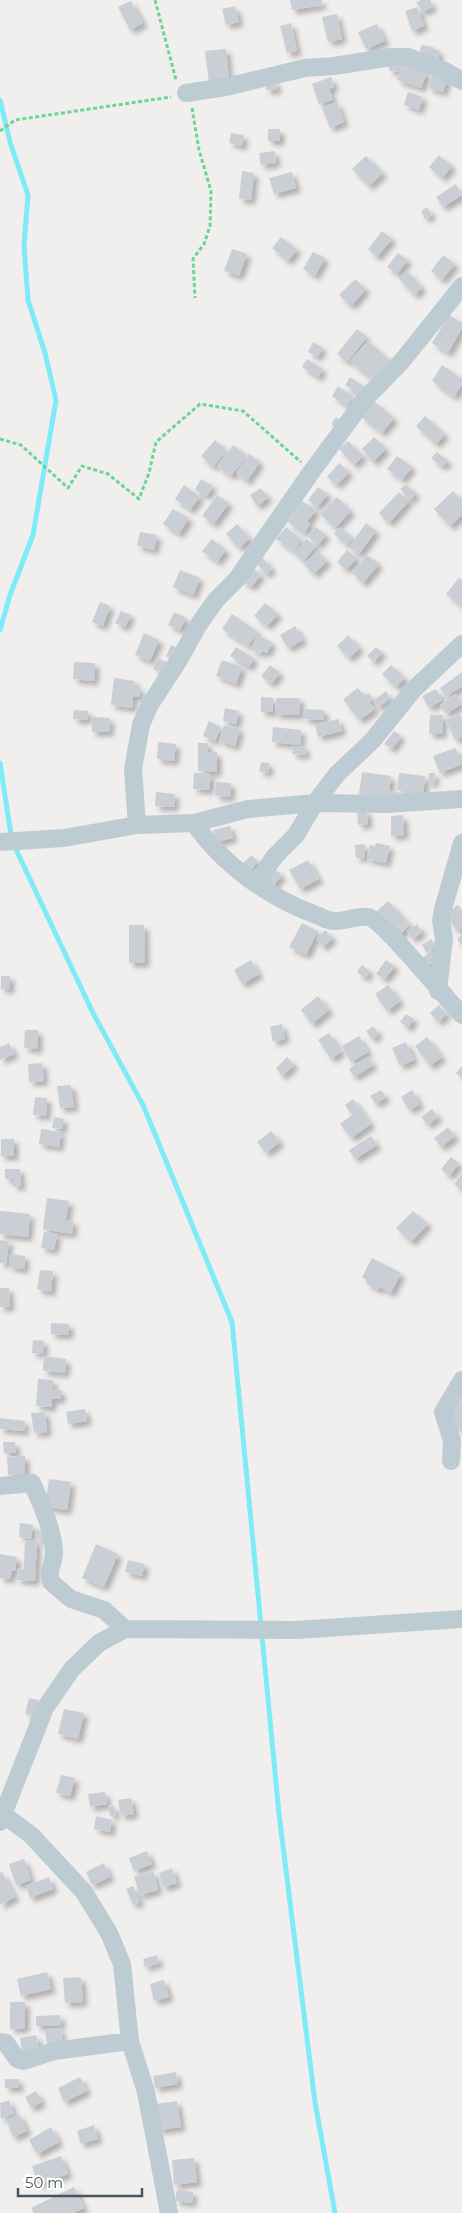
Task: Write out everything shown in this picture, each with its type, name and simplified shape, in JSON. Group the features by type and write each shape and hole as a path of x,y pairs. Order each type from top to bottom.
{"street":[{"path":"182,94 226,87 305,68 408,56 445,71 462,81"},
{"path":"137,825 133,769 141,725 149,706 180,660 199,624 216,600 237,579 312,471 366,398 402,361 462,286"},
{"path":"256,883 275,856 296,835 315,803 337,774 372,741 413,690 462,644"},
{"path":"0,842 64,838 137,825 194,823 248,808 315,803 388,804 462,799"},
{"path":"194,823 206,839 242,874 294,906 334,921 368,917 376,922 399,944 438,991 462,1015"},
{"path":"438,991 444,938 442,915 462,843"},
{"path":"451,1461 452,1441 443,1412 462,1380"},
{"path":"0,1486 32,1483 44,1509 54,1553 49,1569 51,1582 71,1599 104,1610 125,1629"},
{"path":"169,2213 146,2092 130,2041 122,1964 109,1933 84,1892 31,1835 2,1818 45,1708 72,1669 99,1643 125,1629 296,1630 462,1620"},
{"path":"0,2042 6,2043 17,2059 24,2061 63,2049 130,2041"}],"path":[{"path":"156,0 182,94 194,112 199,150 211,191 210,226 204,244 193,259 195,298"},
{"path":"0,131 14,120 120,103 157,100 182,94"},
{"path":"0,439 21,445 68,488 82,466 108,474 139,499 149,473 156,442 200,404 243,412 312,471"}],"building":[{"path":"290,0 322,0 322,5 292,10"},
{"path":"430,0 433,7 422,12 416,2"},
{"path":"131,1 143,23 130,30 118,7"},
{"path":"235,6 239,22 226,25 222,9"},
{"path":"417,7 424,26 412,31 405,11"},
{"path":"337,14 342,39 328,42 322,17"},
{"path":"291,23 297,51 287,53 280,26"},
{"path":"377,24 385,41 366,49 358,32"},
{"path":"421,45 439,50 438,60 419,57"},
{"path":"226,49 229,80 209,83 205,51"},
{"path":"390,61 400,63 398,72 389,71"},
{"path":"403,63 427,72 421,88 397,80"},
{"path":"432,75 447,79 443,92 428,88"},
{"path":"331,77 334,87 329,89 333,100 319,104 312,84"},
{"path":"276,81 277,90 266,90 266,82"},
{"path":"408,92 423,97 419,110 404,105"},
{"path":"337,102 344,122 330,128 322,108"},
{"path":"268,129 280,129 280,141 268,141"},
{"path":"231,133 244,135 242,146 229,143"},
{"path":"275,151 276,163 261,165 259,153"},
{"path":"439,155 452,166 442,178 429,167"},
{"path":"366,156 383,173 369,186 352,169"},
{"path":"242,171 254,173 251,200 239,199"},
{"path":"292,172 296,188 274,194 269,178"},
{"path":"456,184 462,195 443,207 436,197"},
{"path":"427,207 432,215 425,219 421,211"},
{"path":"382,231 392,239 377,257 368,249"},
{"path":"281,237 297,249 288,261 272,248"},
{"path":"232,249 247,254 239,276 224,271"},
{"path":"313,252 325,258 315,276 303,269"},
{"path":"398,253 408,260 397,274 387,267"},
{"path":"443,255 455,264 442,280 431,271"},
{"path":"407,271 422,287 415,295 399,279"},
{"path":"355,279 366,289 351,306 339,295"},
{"path":"449,315 462,323 462,328 448,353 432,343"},
{"path":"357,329 367,337 347,362 337,354"},
{"path":"368,341 391,361 373,381 350,361"},
{"path":"313,342 323,348 317,357 308,352"},
{"path":"307,359 323,369 318,377 302,367"},
{"path":"442,365 462,379 462,385 454,397 432,381"},
{"path":"350,377 366,388 361,395 345,385"},
{"path":"338,386 354,397 347,406 332,396"},
{"path":"374,401 394,418 382,433 361,417"},
{"path":"425,416 445,434 436,444 416,426"},
{"path":"336,417 343,422 338,429 331,424"},
{"path":"374,437 386,449 373,462 362,449"},
{"path":"215,440 227,451 213,467 201,456"},
{"path":"348,441 363,456 354,465 339,449"},
{"path":"233,445 247,455 231,476 217,466"},
{"path":"437,452 448,461 442,467 431,458"},
{"path":"249,454 260,462 247,481 236,473"},
{"path":"397,456 412,467 402,480 387,469"},
{"path":"339,463 349,472 337,485 327,477"},
{"path":"201,479 213,486 207,496 195,490"},
{"path":"406,484 416,494 410,500 400,489"},
{"path":"184,485 200,497 190,510 175,499"},
{"path":"318,487 328,494 317,507 308,500"},
{"path":"261,488 268,498 257,506 250,495"},
{"path":"453,491 462,500 462,515 450,526 434,509"},
{"path":"399,492 409,501 389,523 379,513"},
{"path":"217,495 229,503 214,524 202,516"},
{"path":"337,497 351,511 335,528 320,514"},
{"path":"302,501 316,510 307,522 310,524 304,533 288,522"},
{"path":"173,509 189,518 179,534 163,524"},
{"path":"366,523 376,531 359,554 349,547"},
{"path":"237,524 250,538 239,548 226,534"},
{"path":"286,527 302,540 294,552 276,539"},
{"path":"316,527 326,535 318,545 308,537"},
{"path":"340,527 353,538 347,545 334,534"},
{"path":"140,532 157,535 154,550 137,546"},
{"path":"212,539 226,550 217,562 202,551"},
{"path":"306,539 316,546 304,561 294,553"},
{"path":"347,550 357,558 346,570 337,562"},
{"path":"317,551 327,561 314,574 304,564"},
{"path":"367,555 379,564 363,583 352,573"},
{"path":"262,557 272,569 266,574 256,563"},
{"path":"252,567 261,575 251,587 241,580"},
{"path":"180,570 200,578 193,595 173,587"},
{"path":"459,578 462,580 462,607 446,594"},
{"path":"100,602 110,606 103,626 92,622"},
{"path":"265,603 278,614 267,626 254,616"},
{"path":"121,611 131,615 125,627 115,623"},
{"path":"174,612 186,618 180,630 168,625"},
{"path":"232,614 258,632 248,646 222,629"},
{"path":"295,626 303,640 288,648 280,635"},
{"path":"144,633 159,640 150,661 135,655"},
{"path":"257,635 272,642 267,653 262,651 261,654 251,649"},
{"path":"348,635 360,648 349,658 337,646"},
{"path":"171,645 179,649 174,660 166,656"},
{"path":"236,647 254,658 249,667 230,656"},
{"path":"376,647 382,652 374,662 367,656"},
{"path":"158,658 168,663 163,673 153,669"},
{"path":"222,660 242,667 236,684 216,676"},
{"path":"74,662 95,663 94,681 73,679"},
{"path":"270,665 280,673 271,684 261,676"},
{"path":"391,665 405,678 396,687 382,674"},
{"path":"462,672 462,686 446,697 440,688"},
{"path":"114,678 135,681 134,687 140,687 139,697 133,696 132,708 111,705"},
{"path":"358,688 365,696 369,693 373,699 369,702 375,709 359,720 343,699"},
{"path":"436,689 442,700 429,708 422,696"},
{"path":"386,691 390,698 378,707 373,701"},
{"path":"455,694 462,704 446,714 440,705"},
{"path":"261,697 273,698 273,712 261,712"},
{"path":"276,698 300,698 299,715 275,714"},
{"path":"225,708 239,711 236,724 223,721"},
{"path":"304,709 324,710 324,720 304,719"},
{"path":"74,710 88,711 87,720 73,719"},
{"path":"460,714 462,737 455,740 446,720"},
{"path":"430,715 443,715 442,734 429,734"},
{"path":"92,717 110,718 109,732 92,732"},
{"path":"338,719 342,731 318,737 315,725"},
{"path":"209,721 221,727 215,741 203,736"},
{"path":"224,725 240,729 235,746 219,741"},
{"path":"273,727 301,730 300,745 272,742"},
{"path":"394,731 401,736 392,749 384,744"},
{"path":"158,742 176,744 174,761 157,759"},
{"path":"198,743 208,743 207,752 217,752 217,772 198,771"},
{"path":"293,746 306,747 305,755 292,754"},
{"path":"455,748 462,764 440,773 433,756"},
{"path":"261,762 269,763 268,773 259,771"},
{"path":"362,772 391,776 389,791 399,792 398,799 359,794"},
{"path":"194,773 211,774 209,790 193,789"},
{"path":"399,773 425,776 423,798 402,795 403,791 397,790"},
{"path":"429,773 435,773 434,783 428,783"},
{"path":"216,782 231,783 230,797 215,796"},
{"path":"156,792 175,794 174,807 155,806"},
{"path":"367,810 368,824 358,825 357,811"},
{"path":"403,815 404,835 391,836 391,816"},
{"path":"230,826 233,838 216,842 213,830"},
{"path":"376,843 390,846 386,863 367,859 370,845 375,846"},
{"path":"365,844 365,857 356,858 355,845"},
{"path":"251,855 258,861 250,871 242,864"},
{"path":"308,860 319,879 300,889 289,870"},
{"path":"275,869 282,875 272,887 265,882"},
{"path":"388,901 410,925 397,937 375,913"},
{"path":"458,905 462,911 462,928 457,931 445,914"},
{"path":"302,923 318,931 306,955 289,947"},
{"path":"417,924 422,932 412,939 407,931"},
{"path":"129,925 144,925 145,963 129,963"},
{"path":"325,930 333,938 323,947 316,939"},
{"path":"462,935 462,946 457,939"},
{"path":"431,939 436,947 427,953 422,945"},
{"path":"432,951 437,960 425,968 419,960"},
{"path":"251,960 259,974 242,984 234,970"},
{"path":"386,960 395,966 385,979 376,974"},
{"path":"362,965 370,971 365,978 357,972"},
{"path":"1,976 10,976 10,989 1,989"},
{"path":"388,985 400,1001 387,1011 375,994"},
{"path":"318,996 329,1010 312,1024 301,1010"},
{"path":"439,1005 447,1014 438,1022 430,1013"},
{"path":"406,1014 414,1019 408,1028 400,1022"},
{"path":"282,1024 285,1039 273,1042 270,1027"},
{"path":"373,1026 379,1034 372,1039 366,1031"},
{"path":"25,1030 38,1030 38,1049 24,1048"},
{"path":"329,1033 341,1052 331,1059 318,1040"},
{"path":"359,1036 368,1052 351,1062 342,1046"},
{"path":"427,1037 442,1057 430,1066 415,1046"},
{"path":"406,1042 414,1060 400,1066 392,1048"},
{"path":"9,1043 14,1054 0,1060 0,1047"},
{"path":"287,1057 294,1065 282,1076 276,1068"},
{"path":"368,1057 373,1065 354,1077 349,1069"},
{"path":"42,1063 44,1081 29,1082 28,1064"},
{"path":"462,1066 462,1078 456,1073"},
{"path":"71,1085 74,1107 60,1108 57,1086"},
{"path":"381,1090 386,1097 376,1104 370,1096"},
{"path":"412,1090 420,1104 409,1110 401,1097"},
{"path":"35,1097 47,1098 46,1116 33,1115"},
{"path":"353,1099 371,1124 351,1138 340,1124 352,1115 345,1105"},
{"path":"432,1109 438,1117 428,1125 421,1117"},
{"path":"54,1117 64,1119 62,1129 52,1128"},
{"path":"448,1127 455,1136 441,1147 434,1138"},
{"path":"41,1129 61,1132 59,1147 39,1144"},
{"path":"271,1131 280,1142 266,1153 257,1142"},
{"path":"371,1136 377,1145 355,1159 349,1150"},
{"path":"1,1139 14,1139 14,1156 1,1156"},
{"path":"451,1157 459,1164 449,1176 441,1169"},
{"path":"5,1169 20,1169 21,1186 13,1186 13,1179 5,1179"},
{"path":"462,1174 462,1190 454,1184"},
{"path":"47,1198 69,1201 66,1220 73,1221 72,1234 43,1229"},
{"path":"0,1211 30,1214 28,1237 0,1234"},
{"path":"413,1211 428,1224 411,1242 396,1228"},
{"path":"44,1232 57,1234 54,1250 41,1248"},
{"path":"0,1240 9,1241 6,1264 0,1263"},
{"path":"10,1254 25,1256 24,1269 9,1267"},
{"path":"372,1258 401,1273 391,1293 380,1287 378,1290 366,1283 367,1280 362,1277"},
{"path":"40,1270 53,1271 51,1292 37,1289"},
{"path":"0,1288 9,1288 10,1307 0,1307"},
{"path":"51,1323 69,1324 69,1335 51,1334"},
{"path":"33,1340 44,1341 43,1354 32,1353"},
{"path":"44,1356 66,1359 65,1373 43,1371"},
{"path":"38,1379 53,1380 53,1389 61,1390 61,1399 52,1399 52,1407 36,1406"},
{"path":"462,1399 462,1431 447,1420"},
{"path":"85,1409 87,1421 68,1424 66,1412"},
{"path":"45,1412 47,1432 34,1433 31,1413"},
{"path":"0,1418 25,1421 24,1431 0,1429"},
{"path":"3,1442 15,1442 16,1453 4,1453"},
{"path":"25,1456 25,1474 8,1475 7,1457"},
{"path":"49,1479 71,1482 67,1510 45,1507"},
{"path":"20,1523 33,1525 31,1539 19,1537"},
{"path":"37,1530 44,1532 42,1540 35,1538"},
{"path":"25,1540 37,1541 35,1581 17,1580 18,1568 24,1569"},
{"path":"96,1544 118,1554 104,1587 82,1578"},
{"path":"0,1554 17,1557 15,1571 12,1570 10,1579 0,1578"},
{"path":"128,1560 145,1564 142,1576 125,1572"},
{"path":"29,1698 38,1700 35,1716 25,1714"},
{"path":"64,1709 84,1713 78,1739 58,1734"},
{"path":"61,1775 75,1778 70,1796 56,1793"},
{"path":"105,1792 107,1804 90,1807 88,1794"},
{"path":"131,1798 134,1814 121,1816 118,1800"},
{"path":"114,1806 116,1815 110,1816 108,1807"},
{"path":"96,1816 112,1820 110,1832 94,1829"},
{"path":"147,1851 152,1864 134,1871 129,1858"},
{"path":"24,1859 31,1880 16,1885 9,1864"},
{"path":"104,1863 110,1877 92,1885 86,1872"},
{"path":"172,1868 177,1883 163,1887 159,1873"},
{"path":"153,1871 158,1890 140,1895 134,1877"},
{"path":"2,1872 15,1897 0,1905 0,1873"},
{"path":"49,1877 53,1889 30,1898 26,1886"},
{"path":"133,1886 140,1902 133,1905 126,1889"},
{"path":"157,1955 159,1963 145,1967 143,1959"},
{"path":"47,1972 51,1989 21,1996 17,1979"},
{"path":"81,1977 83,2002 65,2003 63,1978"},
{"path":"164,1980 169,1997 154,2001 150,1984"},
{"path":"10,2002 25,2002 25,2028 10,2029"},
{"path":"60,2015 61,2025 36,2026 36,2016"},
{"path":"60,2028 64,2046 48,2049 45,2031"},
{"path":"36,2035 40,2054 23,2057 20,2038"},
{"path":"176,2072 178,2084 155,2088 153,2076"},
{"path":"80,2077 87,2091 64,2102 58,2088"},
{"path":"5,2079 19,2079 19,2088 5,2088"},
{"path":"36,2091 42,2102 31,2108 25,2097"},
{"path":"9,2100 14,2114 1,2119 0,2103"},
{"path":"177,2101 181,2127 158,2130 155,2104"},
{"path":"19,2114 27,2131 13,2137 6,2120"},
{"path":"94,2125 98,2139 81,2144 77,2131"},
{"path":"51,2127 59,2142 37,2154 29,2140"},
{"path":"61,2156 68,2174 38,2185 32,2166"},
{"path":"194,2158 197,2182 174,2185 172,2160"},
{"path":"74,2187 84,2208 74,2213 34,2213 31,2208"},
{"path":"177,2190 193,2192 192,2203 175,2201"}],"waterway":[{"path":"0,100 10,142 28,195 24,246 28,300 45,353 56,400 33,535 10,595 0,630"},
{"path":"0,763 12,841 93,1013 143,1105 232,1322 279,1814 315,2102 335,2213"}]}
